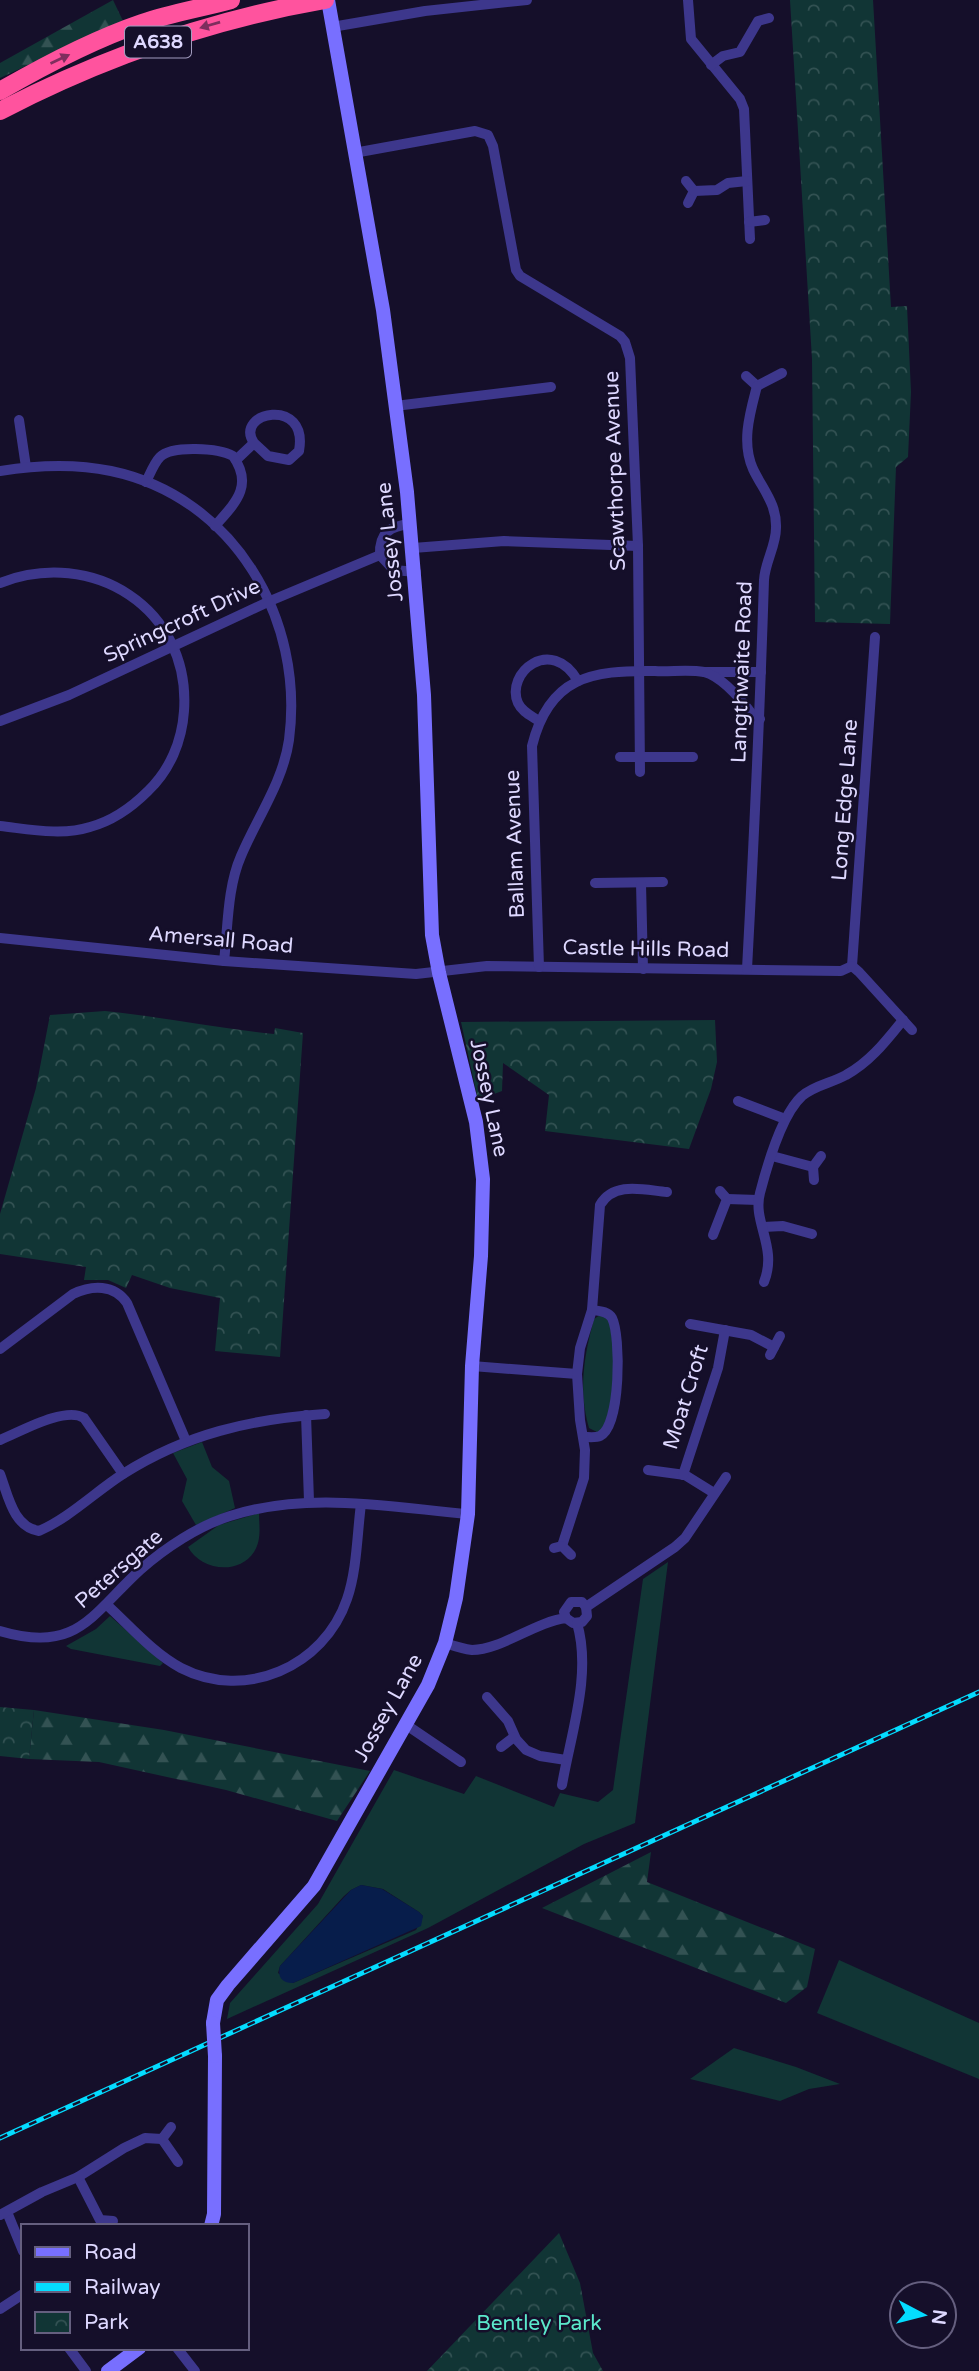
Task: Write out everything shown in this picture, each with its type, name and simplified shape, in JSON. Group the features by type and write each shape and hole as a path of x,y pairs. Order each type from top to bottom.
{"highway":[{"name":"A638","path":"0,91 98,41 143,23 231,0"},
{"path":"188,12 264,0"},
{"name":"A638","path":"0,111 54,83 150,44 269,10 326,0"}],"street":[{"name":"Jossey Lane","path":"212,2224 214,2214 213,2024 217,2000 314,1886 428,1685 445,1643 456,1598 468,1514 472,1366 481,1256 481,1154 432,935 424,695 416,572 383,310 326,0"},
{"path":"332,27 425,11 527,0"},
{"path":"688,0 691,39 740,99 744,109 750,239"},
{"path":"711,65 723,56 740,52 758,21 769,18"},
{"path":"740,52 750,61"},
{"name":"Scawthorpe Avenue","path":"354,153 475,131 488,135 493,146 516,270 520,276 620,336 628,350 638,546 640,772"},
{"path":"686,181 694,191"},
{"path":"694,191 717,190 727,183 747,181"},
{"path":"688,203 694,191"},
{"path":"749,222 765,220"},
{"path":"746,376 757,386 782,373"},
{"name":"Langthwaite Road","path":"747,969 760,719 764,575 777,525 773,503 749,456 748,424 757,386"},
{"path":"395,406 551,387"},
{"path":"279,415 291,420 300,433 299,451 289,460 268,456 254,443 250,437 250,429 254,420 261,417 279,415"},
{"path":"19,420 26,467"},
{"path":"236,460 254,443"},
{"path":"146,482 158,460 166,453 206,449 227,453 236,460 242,473 241,492 234,505 215,526"},
{"path":"0,471 47,465 85,467 112,471 146,482 191,507 215,526 252,570 270,601 279,622 289,666 292,690 289,743 276,785 234,874 224,961"},
{"path":"410,524 393,526 386,531 382,537 380,555 394,570 416,572"},
{"path":"413,548 504,541 638,546"},
{"name":"Springcroft Drive","path":"0,721 69,695 270,601 380,555"},
{"path":"0,583 45,572 66,572 97,578 116,586 139,602 158,622 173,647 183,675 185,690 183,725 173,756 153,786 126,811 91,827 57,831 0,826"},
{"name":"Long Edge Lane","path":"852,966 875,636"},
{"path":"539,721 522,709 516,695 520,678 528,667 542,660 555,660 567,665 578,681"},
{"name":"Ballam Avenue","path":"539,967 531,747 539,721 555,699 578,681 595,674 638,671 761,672"},
{"path":"705,672 738,696 755,718 760,719"},
{"path":"620,757 693,757"},
{"path":"595,883 663,882"},
{"path":"641,883 643,969"},
{"name":"Amersall Road","path":"0,939 224,961 416,974 439,973"},
{"name":"Castle Hills Road","path":"439,973 487,966 841,971 852,966"},
{"path":"852,966 912,1030"},
{"path":"764,1282 770,1261 758,1200 785,1119 801,1097 811,1090 844,1077 861,1066 885,1043 903,1020"},
{"path":"738,1101 785,1119"},
{"path":"772,1156 813,1167"},
{"path":"814,1180 813,1167 821,1156"},
{"path":"571,1555 558,1547 584,1478 577,1374 580,1348 592,1310 597,1213 604,1198 616,1190 626,1188 667,1192"},
{"path":"713,1235 724,1195 758,1200"},
{"path":"763,1227 783,1226 812,1234"},
{"path":"0,1349 73,1294 85,1288 100,1287 112,1290 127,1303 186,1441"},
{"path":"583,1437 603,1434 617,1392 617,1350 612,1318 606,1313 592,1310"},
{"path":"690,1324 751,1335 772,1351 780,1336"},
{"name":"Moat Croft","path":"683,1475 718,1368 725,1330"},
{"path":"472,1366 577,1374"},
{"path":"0,1440 61,1415 78,1414 84,1418 123,1474"},
{"path":"0,1474 18,1519 30,1530 38,1531 123,1474 186,1441 263,1419 325,1414"},
{"path":"306,1415 309,1501"},
{"name":"Moat Croft","path":"648,1470 683,1475 714,1493"},
{"path":"586,1607 685,1538 726,1477"},
{"name":"Petersgate","path":"0,1631 16,1636 36,1637 72,1632 107,1605 139,1571 161,1553 206,1526 228,1516 257,1508 309,1501 468,1514"},
{"path":"107,1605 163,1656 190,1672 230,1680 271,1676 306,1657 327,1637 342,1612 351,1586 361,1504"},
{"path":"570,1602 582,1602 586,1607 585,1619 577,1623 566,1618 566,1606 570,1602"},
{"path":"445,1643 467,1649 487,1648 527,1630 566,1618"},
{"path":"562,1784 584,1668 577,1623"},
{"path":"486,1697 508,1721 521,1746 531,1753 566,1760"},
{"path":"405,1724 461,1762"},
{"path":"501,1747 514,1737"},
{"path":"162,2139 171,2127"},
{"path":"21,2247 4,2213 41,2192 78,2177 134,2143 145,2138 162,2139"},
{"path":"162,2139 178,2162"},
{"path":"78,2177 98,2223 113,2221"},
{"path":"0,2309 21,2295"},
{"path":"70,2350 86,2371"},
{"path":"108,2371 136,2350"},
{"path":"179,2350 195,2371"}],"green space":[{"path":"113,0 123,21 0,78 0,63"},
{"path":"790,0 873,0 891,307 907,306 911,392 908,457 896,467 890,624 815,622 812,359"},
{"path":"105,1011 274,1034 275,1028 303,1033 280,1357 215,1351 220,1298 170,1288 132,1275 126,1288 108,1280 84,1280 86,1267 0,1254 0,1214 36,1088 50,1015"},
{"path":"715,1020 717,1062 711,1089 689,1149 545,1131 549,1095 503,1063 502,1091 478,1100 461,1022"},
{"path":"600,1315 609,1320 614,1378 610,1408 599,1433 589,1428 583,1387 590,1333 594,1319"},
{"path":"202,1442 212,1467 229,1481 235,1508 196,1525 182,1501 187,1479 173,1453"},
{"path":"259,1513 260,1532 257,1547 247,1560 239,1565 210,1565 201,1561 188,1547 219,1525"},
{"path":"668,1562 635,1823 584,1844 428,1928 227,2019 230,2003 318,1904 394,1770 464,1794 476,1776 554,1807 560,1793 598,1802 613,1790 643,1579","holes":["361,1885 383,1889 423,1916 416,1930 293,1983 278,1973 280,1966 351,1890"]},
{"path":"110,1616 163,1663 160,1666 66,1646 96,1629"},
{"path":"0,1707 34,1710 29,1759 0,1756"},
{"path":"34,1710 164,1730 370,1771 337,1821 226,1790 99,1762 29,1759"},
{"path":"651,1852 647,1882 815,1949 807,1987 786,2003 542,1908"},
{"path":"839,1960 979,2023 979,2079 817,2013"},
{"path":"734,2048 840,2084 809,2089 780,2101 690,2079"},
{"name":"Bentley Park","path":"559,2233 580,2283 593,2353 603,2371 427,2371"}],"water":[{"path":"361,1885 382,1889 419,1912 423,1916 421,1926 293,1983 283,1981 279,1973 280,1966 351,1890"}],"railway":[{"path":"0,2138 979,1692"}]}
